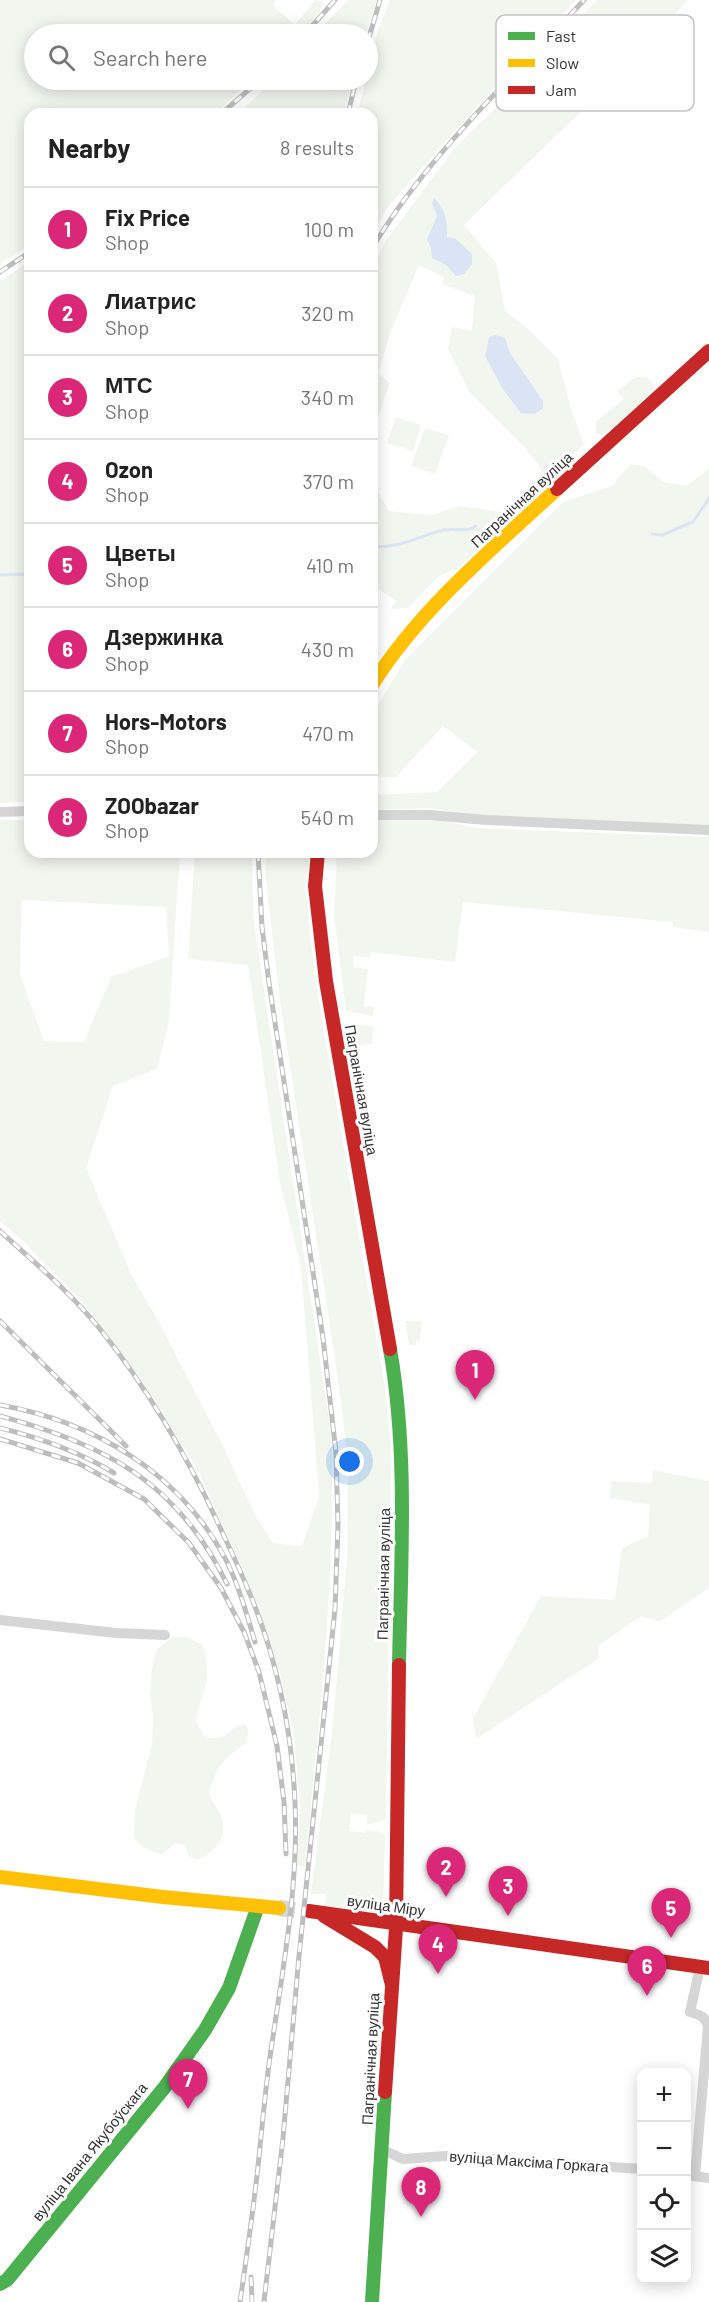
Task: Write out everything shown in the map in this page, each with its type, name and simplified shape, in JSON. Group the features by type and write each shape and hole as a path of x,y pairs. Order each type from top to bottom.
{"street":[{"name":"Пагранічная вуліца","path":"378,675 415,625 546,498 709,351"},
{"path":"0,812 24,811"},
{"path":"378,815 430,815 497,821 709,830"},
{"name":"Пагранічная вуліца","path":"317,858 315,886 326,981 398,1393 402,1456 397,1942 392,1985 372,2302"},
{"path":"0,1620 116,1633 165,1635"},
{"path":"0,1877 98,1890 279,1908"},
{"name":"вуліца Івана Якубоўскага","path":"0,2284 7,2280 164,2088 205,2030 230,1988 258,1906"},
{"name":"вуліца Міру","path":"392,1985 385,1957 375,1947 306,1911 704,1968"},
{"path":"704,1968 690,2012 702,2015 708,2026 691,2176 709,2178"},
{"name":"вуліца Максіма Горкага","path":"383,2150 403,2159 445,2156 637,2169"}],"shaded area":[{"path":"0,0 276,0 273,6 294,24 24,24 24,90 240,90 221,108 24,108 24,248 0,264"},
{"path":"315,0 325,3 312,22 296,24"},
{"path":"348,0 377,0 369,24 325,24"},
{"path":"390,0 576,0 562,15 496,15 496,87 387,208 378,224 378,108 359,108 363,90 378,90 378,30"},
{"path":"597,0 687,0 675,15 583,15"},
{"path":"263,90 350,90 346,108 244,108"},
{"path":"496,108 496,111 582,111 464,225 496,263 505,311 527,328 558,359 571,409 584,444 546,483 538,464 525,448 469,392 448,349 452,327 472,331 475,296 442,284 444,277 419,265 391,331 378,373 378,256 387,239 453,150","holes":["432,203 447,237 456,276 446,265 433,258 427,239 437,216","505,338 509,353 543,401 521,413"]},
{"path":"24,265 24,802 0,803 0,281"},
{"path":"378,373 390,383 378,417"},
{"path":"635,377 646,377 654,384 654,393 602,436 596,433 596,421 624,399 617,391"},
{"path":"396,417 421,425 413,451 387,443"},
{"path":"425,428 449,435 435,474 411,466"},
{"path":"630,464 644,466 664,482 686,486 709,469 709,827 481,817 429,808 378,810 378,795 437,792 477,752 443,726 396,777 378,777 378,705 405,660 563,502 612,486"},
{"path":"537,477 539,491 457,569 439,576 408,608 391,609 396,601 378,589 378,492 389,511 432,515 460,506 503,512"},
{"path":"432,818 476,828 709,837 709,932 673,927 673,922 463,902 455,962 371,952 370,958 354,956 353,967 368,969 364,1006 374,1007 373,1016 346,1011 334,916 337,858 378,858 378,821"},
{"path":"0,820 24,820 24,858 180,858 169,1021 157,1069 113,1086 86,1168 131,1274 159,1322 223,1446 256,1517 273,1543 302,1546 319,1496 301,1267 280,1183 248,965 188,959 195,858 252,858 254,924 331,1433 329,1596 305,1867 297,1866 300,1804 294,1735 279,1669 245,1574 199,1472 144,1383 80,1300 22,1240 0,1221","holes":["22,900 166,907 169,956 111,977 84,1042 44,1041 20,975"]},
{"path":"266,858 310,858 305,885 315,979 385,1388 391,1448 386,1818 377,1823 367,1824 367,1815 351,1813 349,1831 366,1833 366,1830 377,1831 385,1835 383,1907 321,1907 326,1901 326,1894 311,1894 332,1733 347,1558 348,1459 335,1358 280,1001 266,880"},
{"path":"349,1024 373,1026 372,1044 352,1046"},
{"path":"405,1321 422,1321 420,1341 416,1341 416,1345 409,1345"},
{"path":"653,1470 709,1481 709,1588 659,1622 641,1616 598,1646 598,1659 476,1739 473,1718 541,1596 615,1600 622,1548 648,1536 650,1505 610,1498 611,1481 652,1483"},
{"path":"172,1637 187,1637 203,1645 207,1679 196,1721 205,1737 219,1738 239,1725 245,1724 248,1729 247,1742 222,1763 209,1793 222,1819 221,1839 214,1849 197,1860 189,1856 185,1845 176,1843 161,1855 143,1847 134,1838 135,1810 152,1744 153,1716 150,1696 152,1669 157,1649"}],"water":[{"path":"434,198 441,206 445,216 447,237 456,239 472,254 472,264 464,274 456,276 446,265 432,258 427,239 437,216 432,203"},
{"path":"496,335 505,338 510,353 543,401 543,408 535,414 521,413 502,388 485,356 489,337"}],"waterway":[{"path":"652,534 662,535 693,522 709,498"},
{"path":"378,547 390,546 444,530 465,530 476,526"},
{"path":"0,575 24,574"}],"tunnel":[{"path":"279,1908 295,1910"}],"railway":[{"path":"314,24 335,0"},
{"path":"373,24 380,0"},
{"path":"570,15 584,0"},
{"path":"228,108 249,90"},
{"path":"349,108 354,90"},
{"path":"378,239 408,194 454,138 496,93"},
{"path":"0,272 24,256"},
{"path":"258,858 262,927 269,983 323,1338 336,1453 338,1525 335,1609 299,1956 283,2138 264,2302"},
{"path":"0,1231 52,1278 89,1316 118,1352 165,1423 206,1497 244,1579 266,1639 281,1693 290,1748 295,1803 296,1836 292,1901 269,2064 255,2194 240,2302"},
{"path":"0,1321 126,1446"},
{"path":"0,1405 69,1424 101,1439 131,1456 185,1501 207,1529 226,1560 239,1590 255,1642"},
{"path":"0,1416 73,1440 134,1472 161,1493 185,1518 207,1548 227,1584"},
{"path":"0,1428 58,1446 114,1473"},
{"path":"0,1439 78,1463 144,1499 189,1543 221,1588 244,1632 259,1672 277,1746 284,1802 286,1854"},
{"path":"251,2277 252,2302"}],"traffic: fast":[{"path":"390,1349 396,1388 401,1467 399,1665"},
{"path":"0,2284 7,2280 164,2088 205,2030 229,1988 258,1906"},
{"path":"372,2302 385,2092"}],"traffic: slow":[{"path":"378,676 434,605 557,489"},
{"path":"0,1877 163,1897 279,1908"}],"traffic: jam":[{"path":"557,489 709,351"},
{"path":"317,858 315,886 326,981 390,1349"},
{"path":"385,2092 396,1928 399,1665"},
{"path":"309,1911 709,1968"},
{"path":"324,1916 375,1947 385,1957 392,1985"}],"place":[{"name":"Fix Price","path":"475,1400"},
{"name":"Лиатрис","path":"446,1897"},
{"name":"МТС","path":"508,1916"},
{"name":"Цветы","path":"671,1938"},
{"name":"Ozon","path":"438,1974"},
{"name":"Дзержинка","path":"647,1996"},
{"name":"Hors-Motors","path":"188,2109"},
{"name":"ZOObazar","path":"421,2217"}]}
